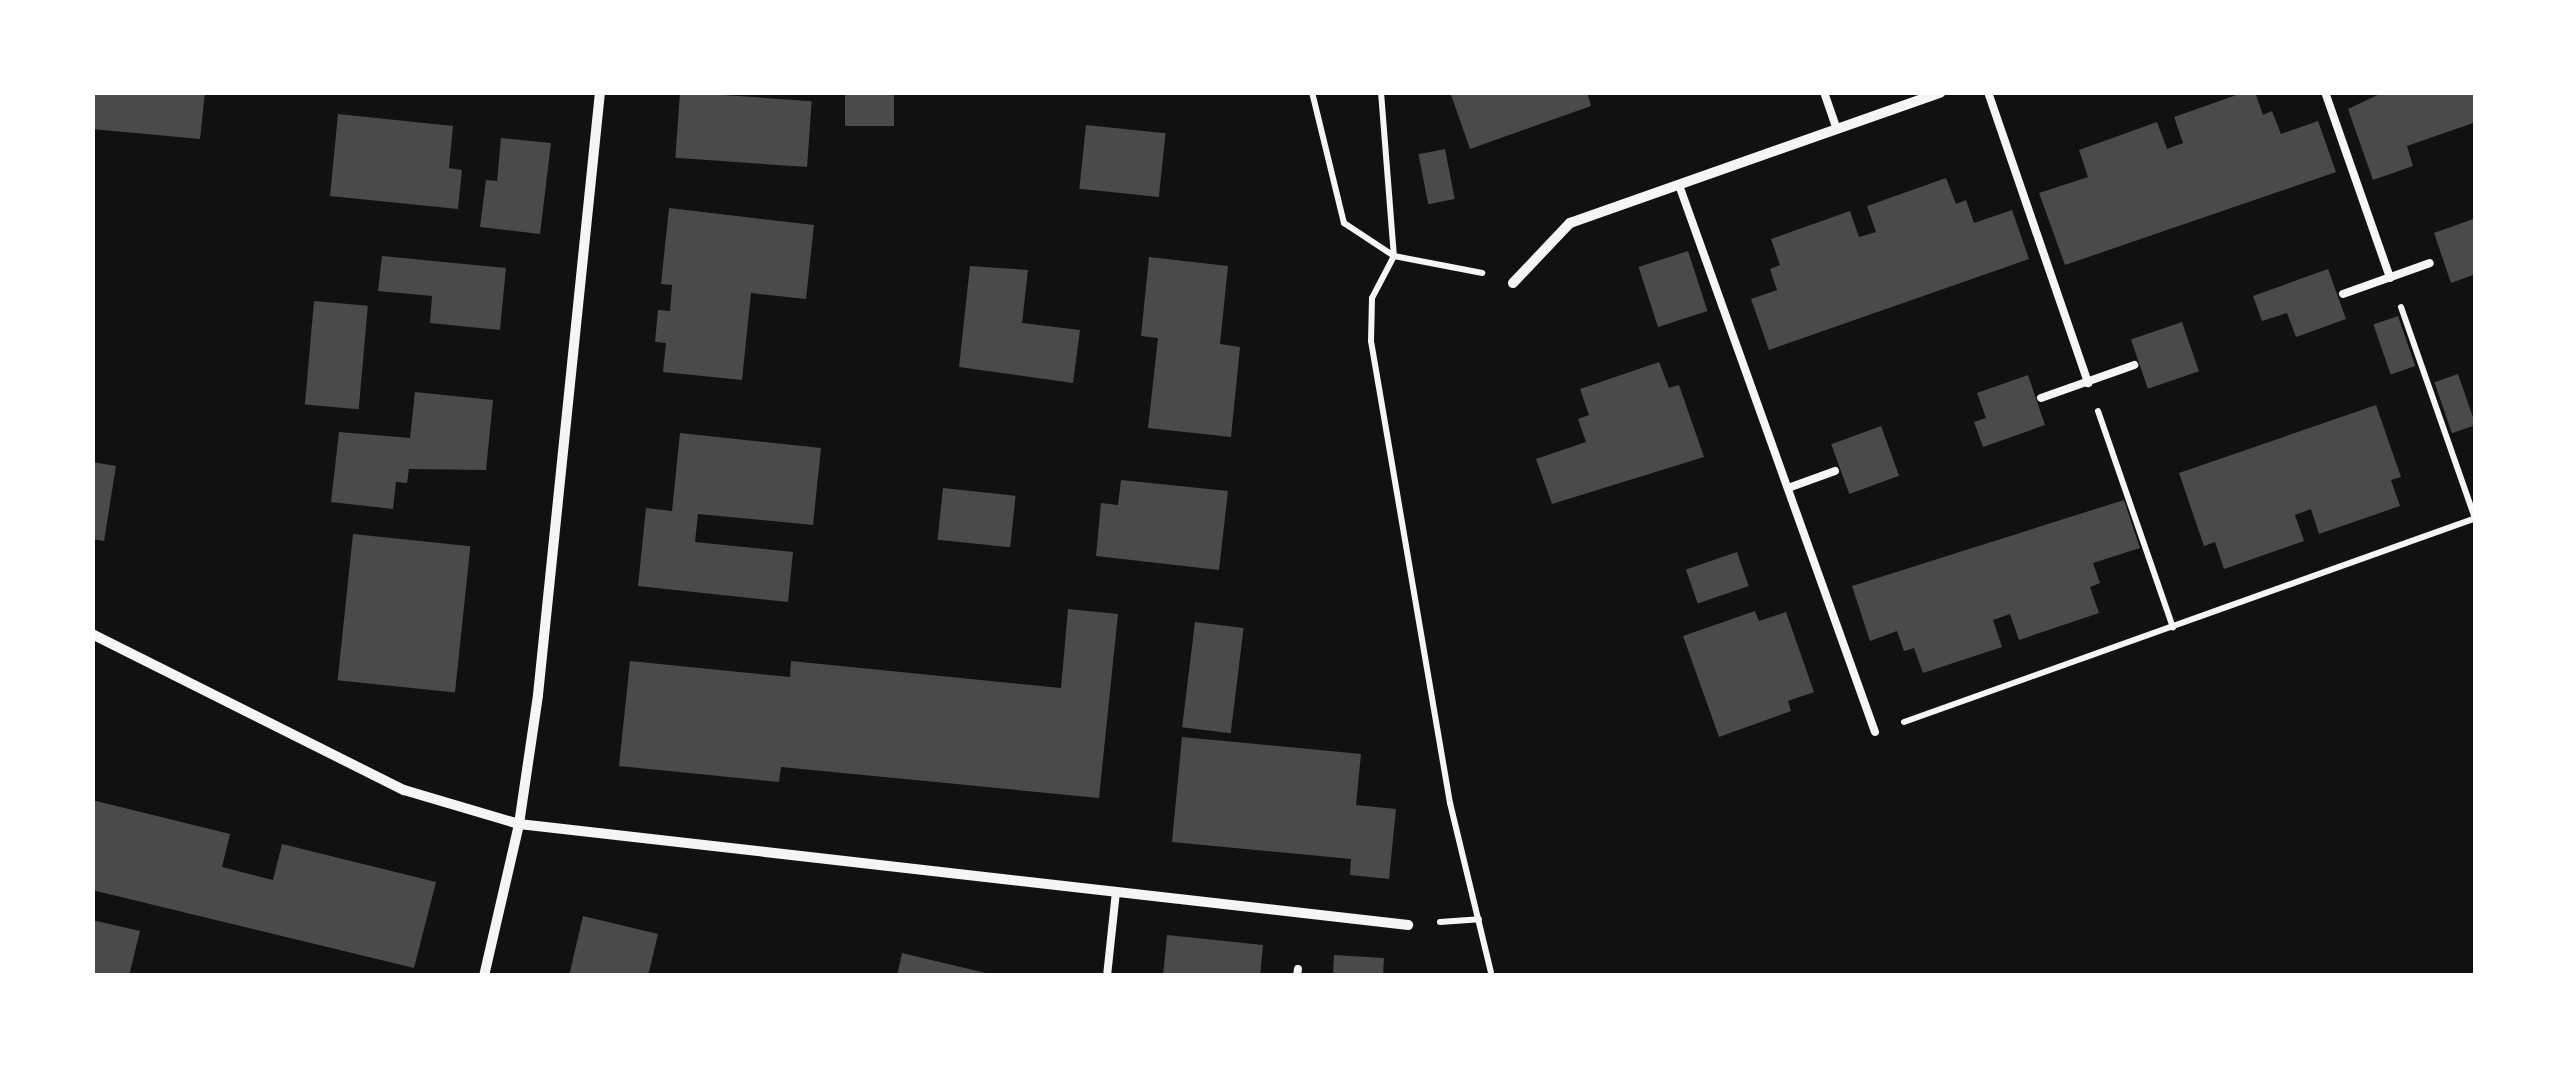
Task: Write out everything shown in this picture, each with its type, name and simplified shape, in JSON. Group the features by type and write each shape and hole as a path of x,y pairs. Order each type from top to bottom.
{"street":[{"path":"484,976 519,824 600,92"},
{"path":"1513,282 1570,223 1941,92"},
{"path":"92,634 404,790 519,824 1408,925"}],"lane":[{"path":"1824,92 1837,129"},
{"path":"1988,92 2088,383"},
{"path":"2325,92 2390,278"},
{"path":"1680,184 1874,732"},
{"path":"2343,294 2430,263"},
{"path":"2040,398 2134,365"},
{"path":"1788,488 1835,470"},
{"path":"1107,976 1116,892"}],"path":[{"path":"1312,92 1344,223 1394,256 1513,282"},
{"path":"1381,92 1394,256 1372,298 1370,342 1450,802 1492,976"},
{"path":"1874,732 2475,518 2390,278"},
{"path":"2088,383 2173,627"}],"building":[{"path":"92,92 205,92 200,139 92,129"},
{"path":"680,92 812,101 807,167 675,158"},
{"path":"845,92 894,92 894,126 845,126"},
{"path":"1450,92 1587,92 1591,106 1470,149"},
{"path":"2255,92 2263,115 2272,111 2281,134 2318,121 2336,172 2065,265 2039,193 2088,177 2079,150 2157,122 2167,149 2183,143 2174,117"},
{"path":"2384,92 2476,92 2476,122 2407,146 2413,166 2373,180 2348,109"},
{"path":"338,114 453,126 449,168 462,170 458,209 330,196"},
{"path":"1086,125 1166,133 1159,197 1079,189"},
{"path":"501,138 551,143 540,234 480,227 486,180 497,181"},
{"path":"1445,149 1455,199 1428,204 1418,154"},
{"path":"1946,178 1956,204 1966,200 1974,223 2012,210 2029,259 1769,350 1751,299 1777,290 1770,269 1780,265 1771,239 1850,211 1859,237 1876,232 1867,206"},
{"path":"669,208 814,225 806,299 751,293 742,380 663,372 666,343 655,342 658,310 670,311 672,285 661,284"},
{"path":"2476,218 2476,274 2451,283 2434,233"},
{"path":"1688,251 1707,311 1658,327 1639,267"},
{"path":"382,256 506,268 500,330 430,323 432,296 378,291"},
{"path":"1149,257 1228,266 1220,344 1240,347 1231,437 1148,428 1158,338 1141,336"},
{"path":"970,266 1028,270 1022,323 1080,330 1073,383 959,367"},
{"path":"2328,269 2346,319 2296,337 2287,313 2262,321 2253,296"},
{"path":"314,301 368,306 359,409 305,405"},
{"path":"2398,316 2415,366 2391,375 2373,324"},
{"path":"2182,322 2199,371 2148,389 2131,340"},
{"path":"1659,362 1669,388 1679,385 1704,457 1552,504 1536,459 1586,442 1578,419 1589,415 1580,389"},
{"path":"2458,374 2476,425 2452,433 2434,382"},
{"path":"2028,375 2045,425 1983,447 1974,422 1986,418 1977,393"},
{"path":"415,392 493,400 486,470 409,469 407,483 396,482 393,509 331,502 339,432 410,438"},
{"path":"2376,405 2401,477 2391,480 2400,506 2319,534 2311,509 2295,515 2304,541 2224,569 2215,542 2204,546 2179,473"},
{"path":"1881,426 1899,476 1849,494 1831,444"},
{"path":"680,433 821,448 813,525 698,514 695,542 793,552 788,602 638,586 646,508 672,511"},
{"path":"92,462 116,466 104,541 92,539"},
{"path":"1121,480 1228,491 1219,570 1096,556 1101,503 1118,505"},
{"path":"943,488 1016,496 1010,547 938,540"},
{"path":"2124,500 2140,548 2093,563 2100,583 2090,587 2099,613 2019,640 2010,614 1993,620 2002,647 1923,673 1914,648 1904,651 1897,631 1870,641 1852,586"},
{"path":"353,534 470,546 455,693 338,680"},
{"path":"1737,552 1749,586 1698,604 1686,570"},
{"path":"1068,609 1118,614 1099,798 781,767 779,782 619,766 630,661 790,677 791,661 1061,688"},
{"path":"1755,611 1759,621 1786,612 1814,692 1788,701 1791,711 1719,737 1683,636"},
{"path":"1195,622 1244,628 1231,733 1182,727"},
{"path":"1182,737 1361,754 1356,805 1396,809 1389,879 1350,875 1351,859 1172,842"},
{"path":"92,800 230,834 222,867 273,880 282,844 436,882 414,968 92,890"},
{"path":"583,916 658,934 648,976 569,976"},
{"path":"92,920 140,931 129,976 92,976"},
{"path":"1167,935 1263,945 1260,976 1163,976"},
{"path":"902,953 990,974 897,976"},
{"path":"1334,955 1384,958 1383,976 1333,976"}]}
